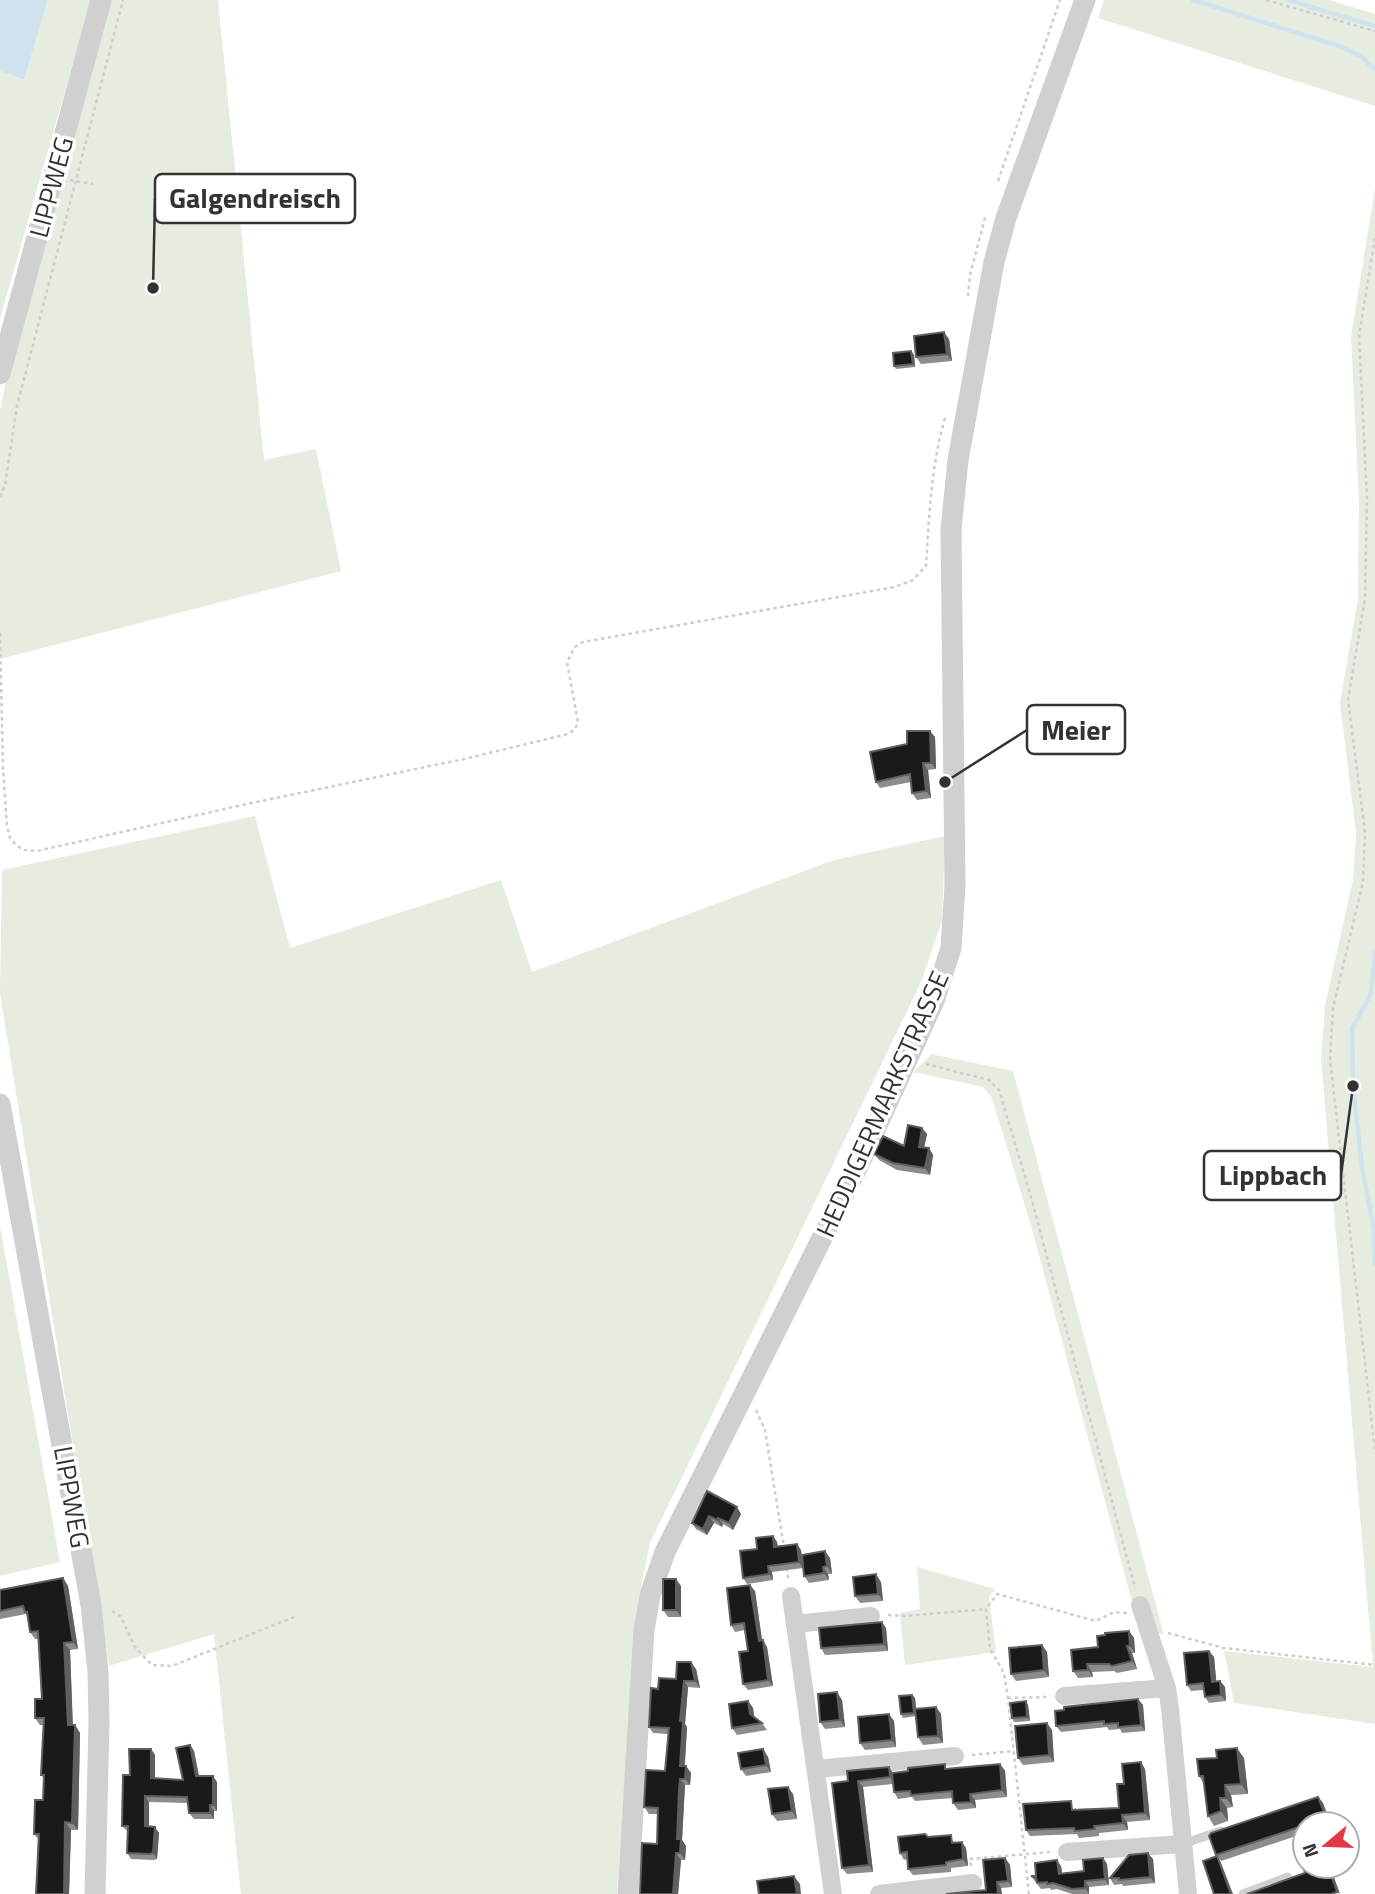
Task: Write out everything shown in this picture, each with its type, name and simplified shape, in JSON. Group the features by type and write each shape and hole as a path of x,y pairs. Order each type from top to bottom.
{"street":[{"name":"LIPPWEG","path":"0,374 101,0"},
{"name":"HEDDIGERMARKSTRASSE","path":"628,1894 644,1630 650,1595 665,1552 860,1162 908,1059 933,1001 951,948 955,885 951,529 958,460 997,251 1006,218 1085,0"},
{"name":"LIPPWEG","path":"0,1104 91,1605 98,1672 99,1730 95,1894"},
{"path":"791,1595 833,1894"},
{"path":"1143,1615 1167,1688 1188,1894"},
{"path":"795,1624 871,1616"},
{"path":"1064,1696 1167,1688"},
{"path":"816,1769 955,1756"},
{"path":"1067,1852 1182,1844"},
{"path":"879,1894 973,1884"}],"lane":[{"path":"1182,1844 1232,1827"},
{"path":"1242,1894 1288,1877"}],"path":[{"path":"0,497 5,485 17,406 123,0"},
{"path":"998,181 1060,0"},
{"path":"1266,0 1375,31"},
{"path":"968,297 970,275 989,206"},
{"path":"1375,238 1359,336 1367,499 1365,598 1348,700 1365,832 1363,882 1333,1008 1330,1060 1375,1450"},
{"path":"0,633 1,769 7,826 10,838 23,850 37,852 247,804 464,760 568,734 578,722 567,662 575,647 583,642 895,587 912,580 926,566 931,501 940,437 947,413"},
{"path":"908,1059 989,1080 999,1090 1034,1205 1143,1615"},
{"path":"743,1396 757,1412 765,1430 785,1555"},
{"path":"787,1569 791,1595"},
{"path":"1029,1894 1009,1698 1004,1674 989,1648 986,1609 997,1594 1096,1621 1114,1612 1143,1615 1224,1648 1375,1665"},
{"path":"91,1605 106,1607 121,1617 135,1647 152,1665 172,1666 294,1617"},
{"path":"905,1616 986,1609"},
{"path":"1009,1698 1064,1696"},
{"path":"955,1756 1014,1751"},
{"path":"973,1884 970,1859 1067,1852"}],"shaded area":[{"path":"48,0 91,0 0,319 0,71 24,80"},
{"path":"110,0 218,0 264,460 316,449 341,571 0,659 0,411 7,375"},
{"path":"1104,0 1329,0 1375,14 1375,106 1098,18"},
{"path":"1375,189 1375,1724 1234,1703 1224,1651 1373,1667 1321,1059 1325,1006 1353,880 1356,833 1340,703 1358,598 1359,503 1351,336"},
{"path":"255,816 290,948 501,880 532,972 834,860 945,836 942,921 921,982 650,1543 637,1606 617,1894 241,1894 214,1634 109,1666 0,994 2,870"},
{"path":"931,1054 1013,1071 1164,1635 1142,1629 1131,1598 1032,1229 992,1098 983,1087 914,1072"},
{"path":"0,1226 60,1562 0,1576"},
{"path":"917,1567 995,1589 989,1597 996,1652 905,1665 900,1613 920,1609"}],"water":[{"path":"0,0 48,0 24,80 0,71"}],"building":[{"path":"944,332 947,354 916,357 914,336"},
{"path":"911,351 913,364 894,366 893,353"},
{"path":"907,731 930,731 931,763 923,763 926,791 912,793 910,774 876,782 870,752 907,744"},
{"path":"908,1125 922,1128 919,1147 929,1148 925,1168 893,1163 874,1154 883,1136 904,1146"},
{"path":"707,1491 737,1507 729,1523 709,1516 703,1529 692,1523"},
{"path":"773,1536 774,1547 797,1544 799,1562 768,1566 769,1574 743,1578 740,1551 757,1549 756,1538"},
{"path":"825,1551 827,1566 823,1567 824,1573 804,1576 802,1555"},
{"path":"876,1574 878,1594 855,1596 853,1577"},
{"path":"63,1578 73,1642 64,1643 68,1725 75,1725 72,1823 65,1822 64,1894 36,1894 39,1834 34,1834 35,1800 43,1800 44,1775 41,1775 44,1718 35,1718 35,1699 42,1699 38,1631 30,1632 27,1612 23,1606 0,1611 0,1590"},
{"path":"663,1579 676,1579 676,1610 663,1610"},
{"path":"750,1585 759,1641 763,1640 768,1680 743,1684 739,1652 748,1651 744,1623 731,1625 727,1588"},
{"path":"882,1622 884,1644 821,1648 819,1628"},
{"path":"1129,1631 1130,1646 1127,1646 1132,1661 1112,1666 1087,1664 1088,1670 1073,1671 1071,1650 1098,1647 1097,1636 1105,1633"},
{"path":"1042,1645 1044,1670 1011,1674 1009,1648"},
{"path":"1209,1651 1212,1682 1220,1681 1221,1695 1205,1697 1203,1683 1187,1685 1184,1653"},
{"path":"677,1662 691,1662 695,1681 684,1681 680,1721 683,1721 680,1766 686,1766 685,1779 680,1779 679,1790 677,1839 681,1839 680,1853 676,1853 673,1894 640,1894 642,1843 657,1844 658,1808 644,1807 646,1770 665,1771 669,1728 649,1727 651,1688 658,1689 659,1678 676,1679"},
{"path":"837,1692 840,1720 820,1722 818,1694"},
{"path":"912,1695 914,1713 901,1714 899,1696"},
{"path":"1138,1699 1141,1725 1118,1727 1118,1723 1104,1724 1104,1721 1056,1726 1055,1711 1064,1710 1064,1707"},
{"path":"748,1701 750,1714 762,1723 732,1728 729,1704"},
{"path":"1026,1701 1027,1717 1012,1718 1010,1703"},
{"path":"936,1707 938,1736 918,1737 915,1709"},
{"path":"889,1714 892,1740 860,1743 858,1717"},
{"path":"1047,1723 1049,1755 1018,1758 1015,1726"},
{"path":"190,1745 196,1776 213,1776 213,1805 210,1805 210,1813 189,1813 187,1797 145,1796 145,1826 155,1827 153,1853 127,1853 128,1826 122,1826 123,1775 130,1775 129,1749 151,1749 151,1778 183,1780 176,1748"},
{"path":"1237,1748 1241,1784 1225,1785 1226,1798 1220,1798 1221,1811 1208,1816 1203,1776 1199,1776 1197,1759 1217,1758 1216,1750"},
{"path":"763,1749 766,1765 741,1769 738,1753"},
{"path":"1141,1762 1145,1813 1122,1815 1123,1823 1094,1826 1095,1829 1026,1830 1023,1804 1071,1801 1072,1810 1119,1808 1117,1784 1124,1784 1122,1764"},
{"path":"945,1764 945,1769 1000,1764 1002,1790 970,1794 971,1802 953,1803 952,1791 911,1795 910,1791 894,1792 892,1773 908,1771 908,1768"},
{"path":"889,1767 890,1777 858,1781 869,1865 842,1868 832,1783 848,1781 847,1771"},
{"path":"788,1787 792,1811 772,1814 768,1789"},
{"path":"1318,1797 1323,1810 1291,1810 1291,1830 1216,1855 1209,1836 1211,1833"},
{"path":"925,1834 928,1837 951,1835 952,1843 962,1842 963,1859 946,1862 946,1865 908,1869 907,1852 900,1853 898,1837"},
{"path":"1148,1853 1150,1877 1119,1880 1110,1878 1129,1855"},
{"path":"1217,1856 1231,1894 1214,1894 1203,1861"},
{"path":"1005,1858 1008,1881 997,1882 998,1894 946,1894 986,1890 983,1860"},
{"path":"1103,1858 1105,1879 1085,1881 1085,1888 1072,1889 1053,1883 1037,1883 1036,1878 1031,1876 1036,1876 1035,1863 1057,1860 1059,1874 1084,1871 1083,1860"},
{"path":"794,1876 797,1894 759,1894 757,1881"},
{"path":"1291,1878 1333,1880 1337,1892 1331,1894 1247,1894"}],"waterway":[{"path":"1193,0 1339,46 1360,56 1375,69"},
{"path":"1288,0 1375,26"},
{"path":"1375,952 1371,993 1352,1029 1353,1086 1362,1167 1374,1230 1375,1265"}],"place":[{"name":"Galgendreisch","path":"153,288"},
{"name":"Meier","path":"945,782"},
{"name":"Lippbach","path":"1353,1086"}]}
